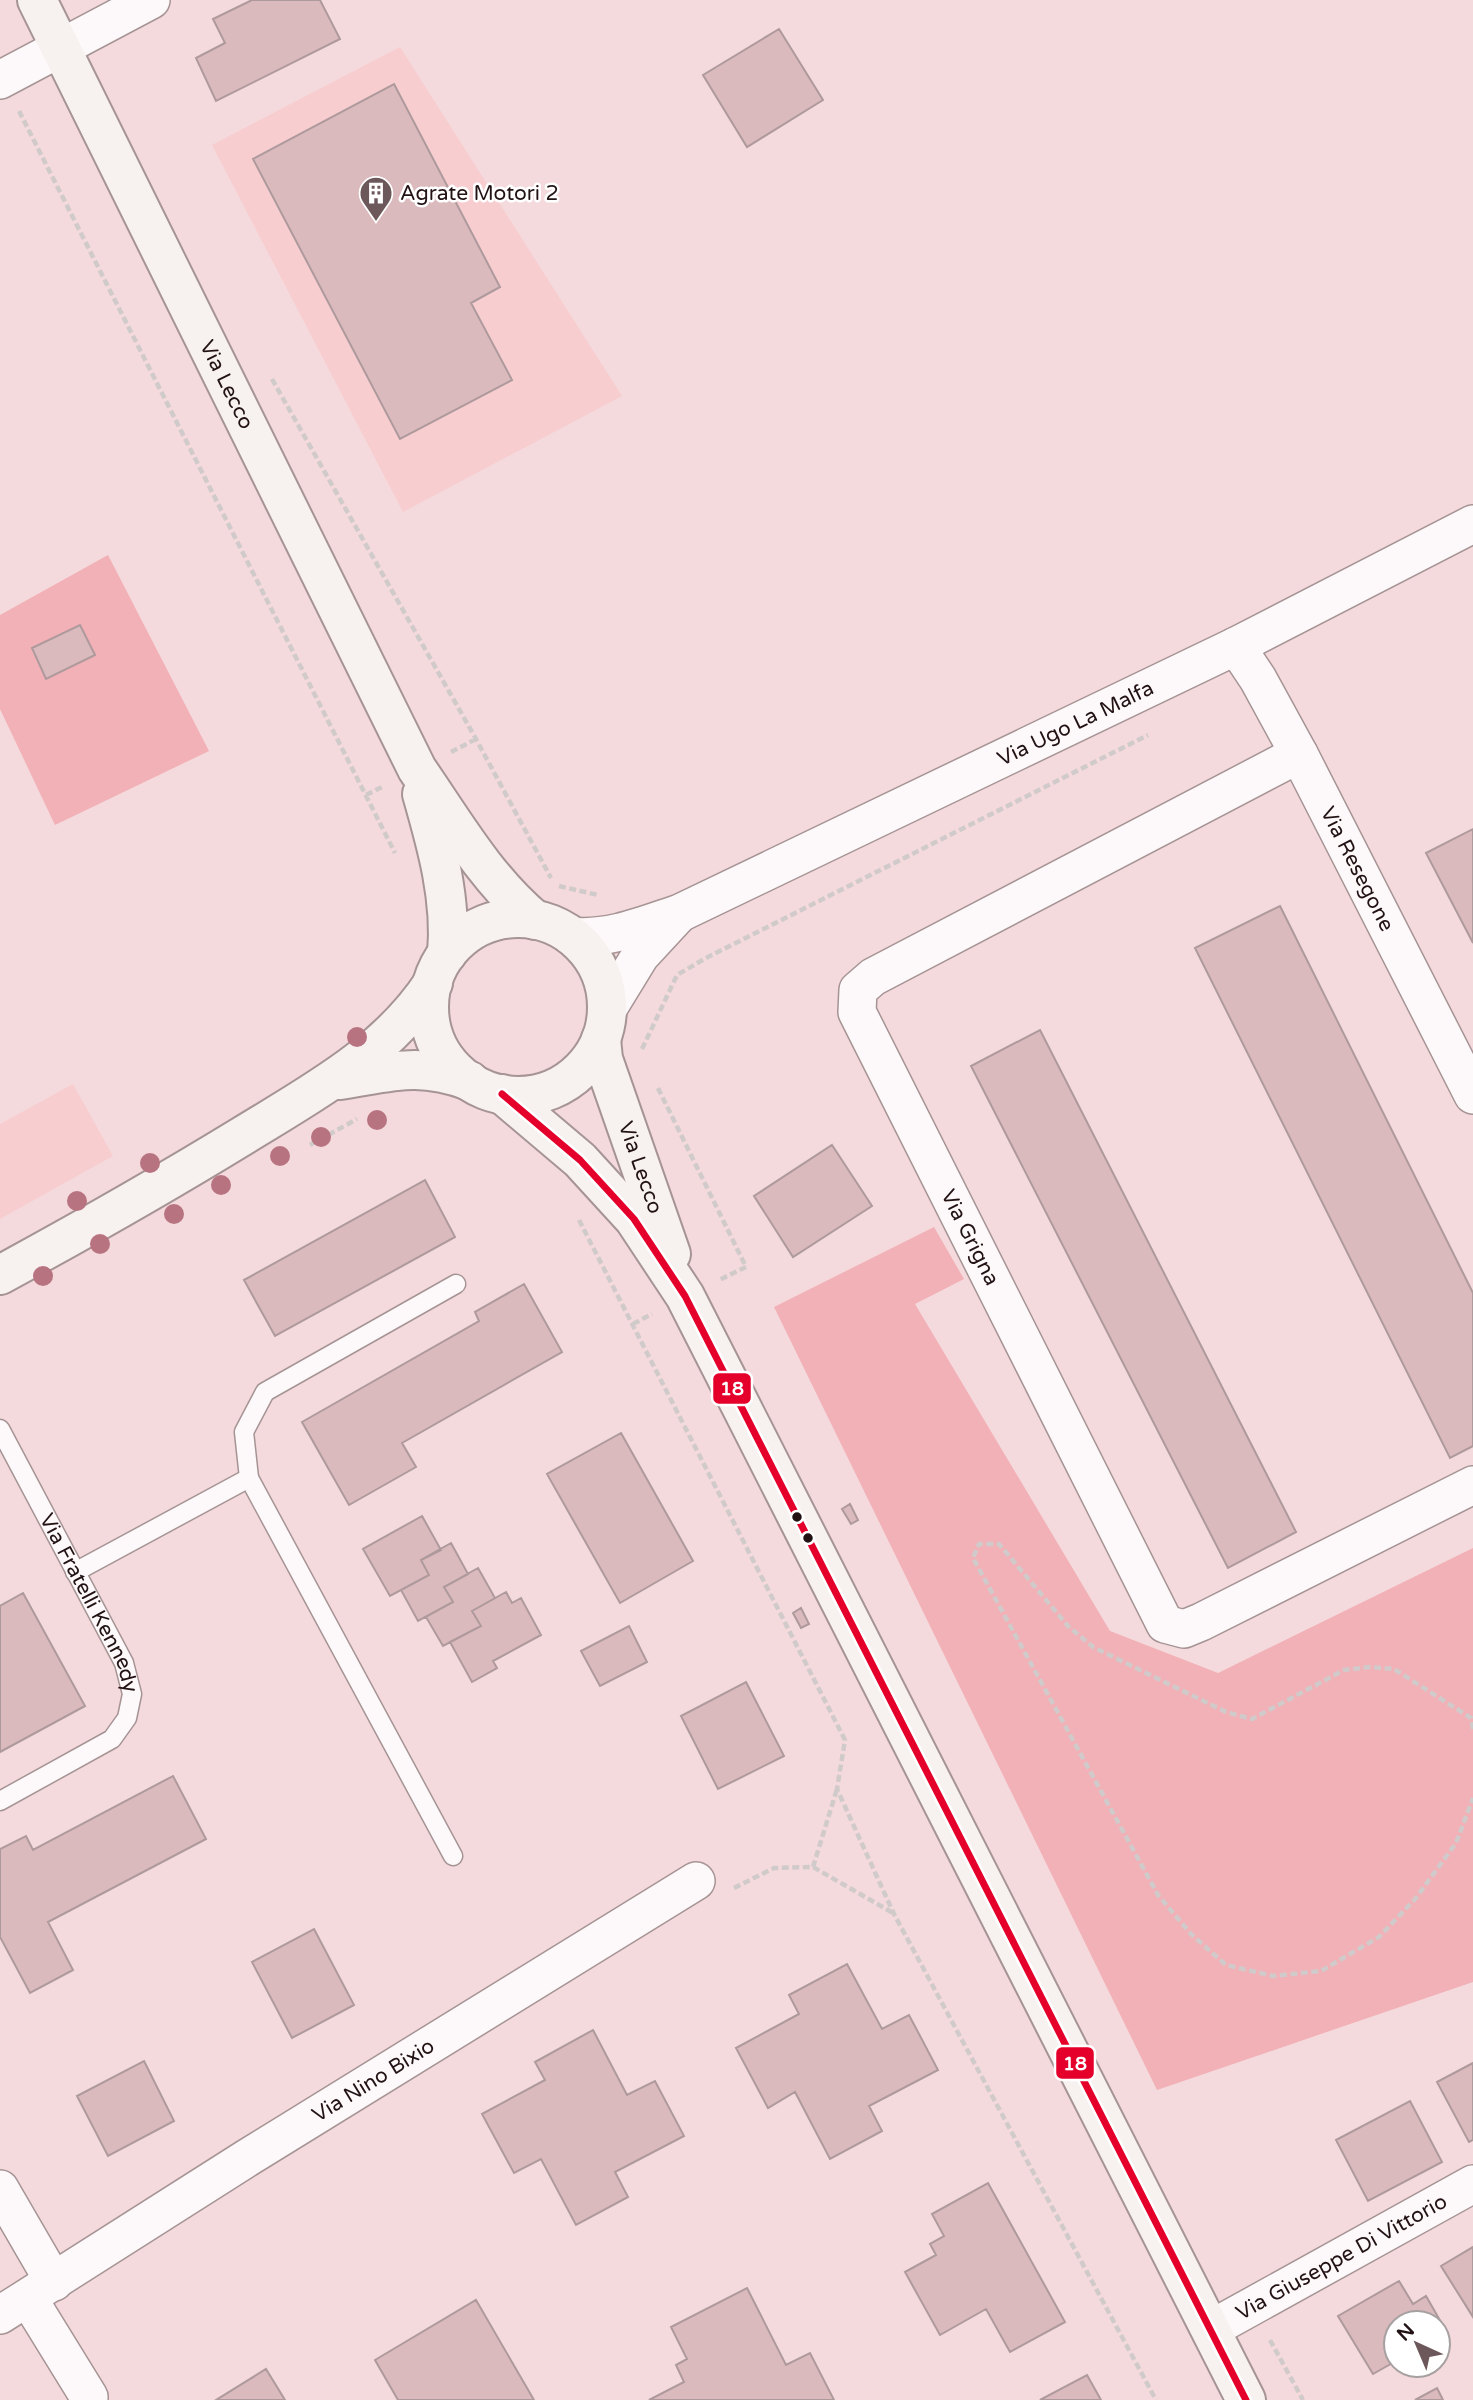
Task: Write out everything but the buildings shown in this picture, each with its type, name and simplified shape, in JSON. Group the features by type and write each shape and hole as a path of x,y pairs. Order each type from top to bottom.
{"street":[{"name":"Via Lecco","path":"37,0 417,769 486,870 513,901 535,920"},
{"path":"1,79 151,0"},
{"name":"Via Ugo La Malfa","path":"571,936 596,936 628,931 680,913 1236,646 1472,528"},
{"name":"Via Resegone","path":"1236,646 1258,679 1299,754 1473,1095"},
{"name":"Via Grigna","path":"1299,754 873,977 858,990 857,1012 1165,1624 1184,1629 1201,1622 1473,1485"},
{"name":"Via Lecco","path":"417,769 444,885 447,910 440,969 429,1011 435,1039 449,1062 580,1160 634,1219 685,1296 1246,2400"},
{"name":"Via Ugo La Malfa","path":"604,1025 640,957 680,913"},
{"name":"Via Lecco","path":"440,969 462,939 486,924 512,918 535,920 558,927 585,948 598,967 604,985 603,1059 654,1199 685,1296"},
{"path":"0,1275 140,1199 331,1082 391,1035 411,1014 440,969"},
{"path":"331,1082 389,1070 416,1069 449,1073 486,1088 529,1095 545,1092 561,1085 584,1067 604,1025"},
{"name":"Via Nino Bixio","path":"27,2298 259,2150 696,1881"},
{"name":"Via Giuseppe Di Vittorio","path":"1210,2329 1473,2184"},
{"path":"0,2189 27,2298 74,2370 89,2397 88,2400"}],"lane":[{"path":"453,1856 249,1478 244,1432 265,1392 456,1284"},
{"name":"Via Fratelli Kennedy","path":"0,1429 124,1663 132,1694 127,1718 112,1739 0,1801"},
{"path":"75,1572 249,1478"}],"path":[{"path":"1,79 396,856"},
{"path":"271,378 476,739 554,885 606,897"},
{"path":"640,1052 677,975 1160,729"},
{"path":"680,913 706,958"},
{"path":"652,1076 746,1267 685,1296"},
{"path":"577,1216 845,1740 838,1788 813,1867"},
{"path":"973,1558 1158,1895 1191,1934 1226,1965 1273,1976 1321,1971 1379,1937 1416,1898 1455,1843 1473,1798"},
{"path":"838,1788 894,1913 1156,2400"},
{"path":"696,1881 713,1899 774,1868 813,1867 894,1913"},
{"path":"1252,2308 1303,2400"}],"shaded area":[{"path":"400,47 622,396 403,512 212,145"},
{"path":"108,555 209,751 55,825 0,709 0,615"},
{"path":"73,1084 113,1156 0,1219 0,1124"},
{"path":"934,1227 964,1279 915,1304 1110,1631 1218,1673 1473,1548 1473,1982 1157,2090 774,1307"}],"transit line":[{"name":"18","path":"502,1094 580,1160 634,1219 685,1296 1246,2400"}],"place":[{"name":"Agrate Motori 2","path":"376,223"}]}
